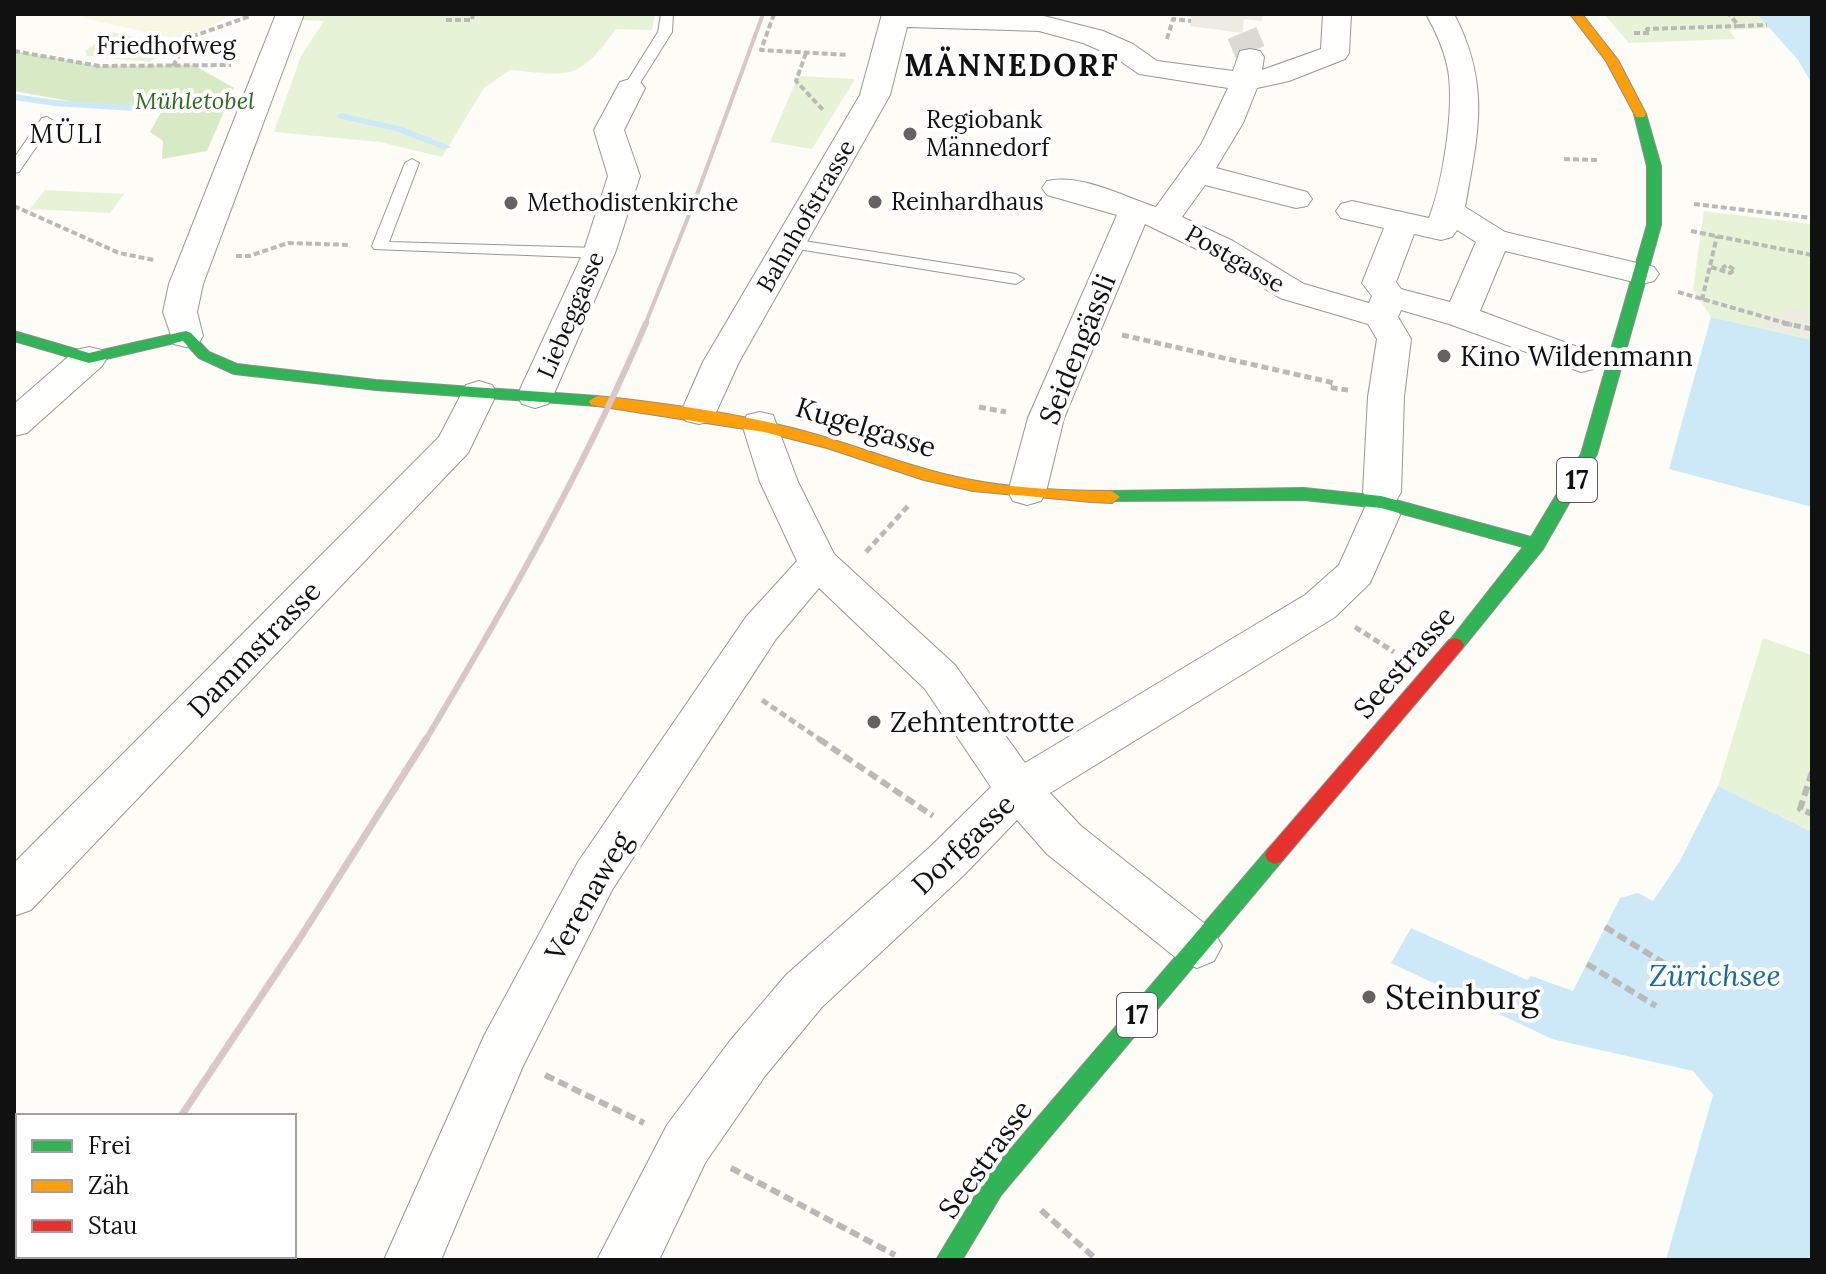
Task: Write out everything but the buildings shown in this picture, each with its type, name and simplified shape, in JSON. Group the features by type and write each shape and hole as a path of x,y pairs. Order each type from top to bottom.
{"main road":[{"name":"Seestrasse","path":"948,1260 993,1187 1488,607 1537,545 1565,501 1589,454 1655,224 1655,175 1637,102 1617,65 1576,14"},
{"path":"14,336 89,358 186,336"},
{"name":"Kugelgasse","path":"186,336 204,355 234,369 699,412 821,440 933,477 1027,492 1074,497 1304,494 1381,502 1537,545"}],"street":[{"path":"186,336 180,312 186,284 290,14"},
{"path":"895,16 1045,18 1123,50 1149,68 1249,67 1279,75 1335,53 1337,14"},
{"path":"1352,211 1441,230 1448,211 1461,141 1463,70 1453,39 1440,14"},
{"name":"Bahnhofstrasse","path":"699,412 721,362 875,95 895,16"},
{"name":"Seidengässli","path":"1027,492 1046,418 1086,326 1149,214 1197,173 1240,104 1249,67"},
{"name":"Liebeggasse","path":"535,396 599,253 624,176 609,130 630,88"},
{"path":"1197,173 1296,199"},
{"name":"Postgasse","path":"1058,188 1149,214 1221,248 1292,291 1461,316 1581,361"},
{"path":"1448,211 1494,239 1642,274"},
{"name":"Dorfgasse","path":"625,1260 637,1244 686,1144 747,1059 804,991 969,840 1018,790 1320,606 1356,573 1381,504 1386,397 1394,339 1379,283 1403,221"},
{"path":"1461,316 1494,239"},
{"path":"14,424 89,358"},
{"name":"Dammstrasse","path":"14,895 455,444 479,393"},
{"path":"760,424 779,482 828,572 940,677 1018,790 1064,840 1197,946"},
{"name":"Verenaweg","path":"412,1260 502,1053 595,876 761,628 828,572"}],"lane":[{"name":"Liebeggasse","path":"630,88 665,32 667,14"},
{"path":"14,169 47,121"},
{"path":"412,163 380,246 599,253"},
{"path":"791,244 1016,279"}],"path":[{"path":"172,67 188,38 246,16 290,14"},
{"path":"446,20 472,20 473,14"},
{"path":"774,14 761,50 884,58"},
{"path":"1729,14 1739,26"},
{"path":"1173,19 1191,21"},
{"path":"1621,33 1767,25"},
{"name":"Friedhofweg","path":"14,51 99,66 272,65"},
{"path":"806,53 796,81 828,116"},
{"path":"1564,159 1597,160"},
{"path":"1686,203 1812,218"},
{"path":"14,206 119,253 156,260"},
{"path":"1655,224 1812,255"},
{"path":"1702,300 1717,236"},
{"path":"249,256 288,243 380,246"},
{"path":"1711,267 1722,268"},
{"path":"1671,290 1812,329"},
{"path":"1086,326 1334,383 1333,388 1386,397"},
{"path":"828,572 909,505"},
{"path":"728,677 969,840"},
{"path":"1812,772 1800,809 1812,814"},
{"path":"1605,927 1675,970"},
{"path":"1587,964 1656,1006"},
{"path":"1046,1213 1097,1260"}],"shaded area":[{"path":"89,14 233,14 177,39 83,18"},
{"path":"1172,14 1263,14 1261,21 1244,19 1242,33 1190,26 1191,17"},
{"path":"1796,309 1812,312 1812,337 1765,327 1764,318"}],"green space":[{"path":"304,14 655,14 652,30 616,29 592,58 572,71 547,73 510,70 484,88 442,157 380,142 274,132 301,56 324,21 302,20"},
{"path":"1604,14 1757,14 1770,28 1729,30 1736,39 1629,43"},
{"path":"112,32 173,46 150,62 87,56 85,51"},
{"name":"Mühletobel","path":"14,51 99,66 194,65 234,88 207,151 162,159 163,141 150,132 164,107 80,103 14,91"},
{"path":"798,76 855,79 812,149 770,142"},
{"path":"45,190 124,194 110,213 30,209"},
{"path":"1704,211 1812,224 1812,340 1711,317 1693,289"},
{"path":"1763,638 1812,655 1812,832 1718,786"}],"water":[{"path":"1757,14 1812,14 1812,84 1798,60"},
{"path":"1711,317 1812,340 1812,507 1669,469"},
{"name":"Zürichsee","path":"1718,786 1812,832 1812,1260 1666,1260 1713,1095 1693,1071 1552,1039 1391,963 1411,928 1527,980 1531,976 1573,991 1620,898 1638,893 1653,901 1680,861"}],"waterway":[{"path":"14,97 55,103 165,110"},
{"path":"341,116 398,129 447,147"}],"tunnel":[{"path":"1242,33 1250,52"}],"railway":[{"path":"645,325 695,200 763,14"},
{"path":"425,741 543,536 597,430 646,323"},
{"path":"182,1114 300,938 426,739"}],"traffic: fast":[{"path":"1455,645 1543,534 1589,454 1654,225 1654,166 1640,114"},
{"path":"14,336 89,358 186,336 204,355 234,369 376,385 597,401"},
{"path":"1112,497 1304,494 1381,502 1537,545"},
{"path":"948,1260 993,1187 1275,855"}],"traffic: slow":[{"path":"1576,14 1612,60 1640,114"},
{"path":"597,401 764,427 973,486 1112,497"}],"traffic: jam":[{"path":"1275,855 1455,645"}],"place":[{"name":"Regiobank Männedorf","path":"910,134"},
{"name":"Reinhardhaus","path":"875,202"},
{"name":"Methodistenkirche","path":"511,203"},
{"name":"Kino Wildenmann","path":"1444,356"},
{"name":"Zehntentrotte","path":"874,722"},
{"name":"Steinburg","path":"1369,997"}],"district":[{"name":"MÄNNEDORF","path":"1012,66"},
{"name":"MÜLI","path":"67,134"}]}
